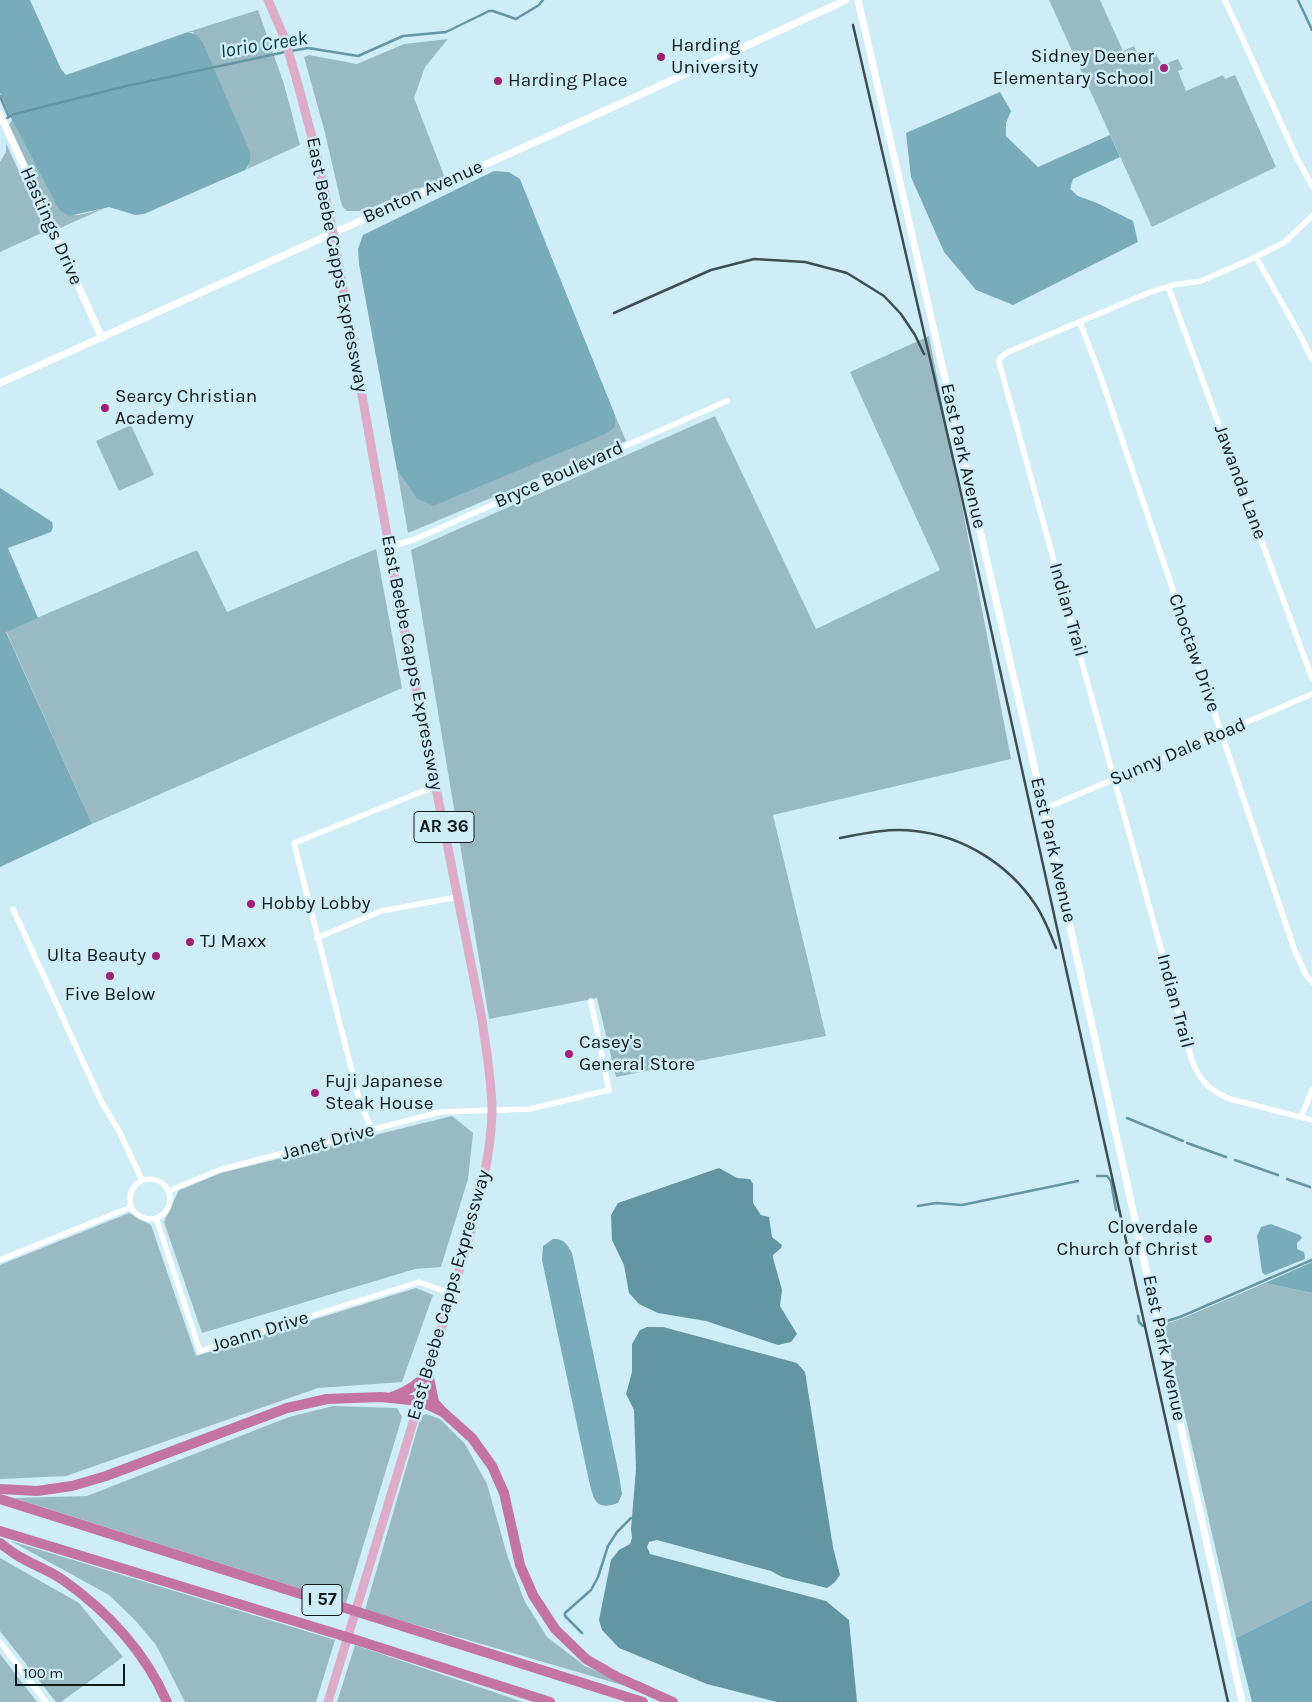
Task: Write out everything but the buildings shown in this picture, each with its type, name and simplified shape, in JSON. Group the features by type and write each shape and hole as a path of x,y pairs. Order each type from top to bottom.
{"highway":[{"path":"390,1398 407,1391 422,1381 428,1373"},
{"path":"428,1373 434,1402 472,1438 492,1466 504,1492 520,1565 533,1595 555,1629 586,1659 617,1677 673,1702"},
{"path":"0,1489 37,1491 72,1486 106,1476 287,1408 328,1399 390,1398 420,1401 443,1412"},
{"name":"I 57","path":"0,1499 643,1702"},
{"name":"I 57","path":"0,1531 340,1635 550,1702"},
{"path":"0,1543 20,1558 62,1578 100,1608 135,1648 159,1684 167,1702"}],"main road":[{"name":"East Beebe Capps Expressway","path":"268,0 284,37 298,81 316,152 333,233 390,546 482,1019 492,1110 491,1135 485,1177 452,1294 328,1702"}],"street":[{"name":"Benton Avenue","path":"0,383 846,0"},
{"name":"East Park Avenue","path":"858,0 1044,809 1242,1702"},
{"path":"1225,0 1296,156 1312,186"},
{"name":"Hastings Drive","path":"0,114 102,338"},
{"name":"Indian Trail","path":"1312,216 1285,242 1256,257 1201,281 1168,286 1148,293 1008,352 1000,358 999,362 1196,1071 1210,1089 1220,1095 1312,1120"},
{"path":"1256,257 1312,359"},
{"name":"Jawanda Lane","path":"1168,286 1312,678"},
{"name":"Choctaw Drive","path":"1080,322 1103,383 1295,952 1306,975 1312,982"},
{"name":"Bryce Boulevard","path":"390,546 412,540 727,401"},
{"name":"Sunny Dale Road","path":"1044,809 1312,694"},
{"path":"372,1130 359,1099 294,843 436,786"},
{"path":"317,938 381,911 458,897"},
{"path":"12,909 102,1102 119,1131 142,1180"},
{"name":"Janet Drive","path":"169,1191 219,1170 440,1112 530,1109 609,1090 591,1001"},
{"path":"1301,1117 1312,1090"},
{"path":"152,1178 159,1180 169,1191 170,1203 168,1209 164,1214 156,1218 146,1219 131,1207 130,1193 133,1186 142,1180 152,1178"},
{"path":"0,1260 131,1207"},
{"name":"Joann Drive","path":"156,1218 200,1351 419,1282 452,1294"},
{"path":"0,1642 46,1702"}],"shaded area":[{"path":"0,0 30,0 61,69 66,75 188,32 197,35 203,43 250,152 250,162 247,168 144,214 135,215 109,207 69,216 60,211 12,120 0,93"},
{"name":"Sidney Deener Elementary School","path":"1049,0 1100,0 1123,51 1134,46 1138,55 1156,54 1162,65 1178,59 1183,69 1178,71 1186,91 1223,75 1225,79 1235,75 1276,167 1152,227"},
{"path":"258,10 284,84 300,145 245,170 249,166 193,32 188,32"},
{"path":"448,39 425,67 414,98 445,178 363,211 347,211 341,202 324,129 304,57 309,55 357,64 404,44"},
{"path":"1000,92 1011,111 1006,123 1006,136 1038,167 1110,135 1120,157 1073,179 1070,189 1078,196 1133,221 1138,242 1013,305 976,290 944,252 911,177 906,133"},
{"path":"12,120 60,211 76,215 105,208 58,229 9,125"},
{"path":"6,143 46,231 0,252 0,162 6,152"},
{"path":"494,171 509,172 520,179 615,415 615,427 605,434 433,506 416,498 397,470 359,264 358,249 363,235"},
{"path":"929,336 1011,759 773,815 826,1036 616,1077 597,998 489,1019 411,550 715,416 816,629 940,570 850,372"},
{"path":"615,415 626,441 408,533 397,470 416,498 615,427"},
{"path":"131,425 154,475 119,491 96,441"},
{"path":"0,488 52,522 51,532 8,548 38,618 6,632 92,824 0,867"},
{"path":"376,549 402,688 92,824 6,631 197,550 227,612"},
{"path":"452,1116 473,1133 468,1179 441,1267 415,1269 202,1333 164,1222 179,1190 221,1173"},
{"path":"719,1168 737,1178 750,1179 753,1184 753,1203 761,1215 769,1217 772,1237 782,1245 773,1255 773,1258 782,1290 780,1306 797,1334 791,1342 778,1345 706,1321 658,1313 639,1304 629,1293 624,1265 612,1240 611,1215 618,1203"},
{"path":"129,1213 151,1225 196,1356 416,1288 433,1295 402,1382 318,1388 66,1476 0,1479 0,1265"},
{"path":"1271,1224 1300,1235 1302,1238 1297,1243 1297,1249 1304,1252 1305,1259 1265,1275 1262,1272 1257,1236 1261,1227"},
{"path":"553,1239 563,1241 572,1253 622,1494 618,1503 610,1505 604,1506 597,1502 592,1494 589,1481 542,1260 543,1246"},
{"path":"1312,1262 1312,1293 1265,1283"},
{"path":"1265,1283 1312,1293 1312,1600 1236,1638 1164,1324 1181,1319"},
{"path":"647,1327 663,1327 797,1363 805,1372 833,1547 840,1575 834,1583 827,1588 782,1577 771,1571 657,1540 649,1542 647,1547 650,1554 826,1601 849,1620 857,1702 777,1702 707,1684 619,1648 602,1630 599,1620 611,1560 619,1550 630,1544 632,1538 631,1529 636,1469 634,1410 626,1394 632,1372 632,1344 640,1330"},
{"path":"333,1406 397,1408 402,1417 346,1603 14,1498 87,1496 289,1417"},
{"path":"426,1414 440,1419 465,1444 487,1484 508,1558 525,1602 547,1637 585,1666 643,1691 365,1610 421,1416"},
{"path":"11,1541 335,1640 316,1702 185,1702 156,1645 134,1619 109,1595"},
{"path":"0,1558 79,1603 123,1657 61,1702 56,1702 0,1631"},
{"path":"1312,1600 1312,1702 1252,1702 1236,1638"},
{"path":"355,1645 523,1702 337,1702"},
{"path":"0,1654 37,1702 0,1702"}],"waterway":[{"name":"Iorio Creek","path":"291,51 308,48 358,56 403,36 446,32 489,11 516,19 539,5 543,0"},
{"path":"1298,0 1312,30"},
{"name":"Iorio Creek","path":"7,118 15,114 122,87 285,52"},
{"path":"0,96 9,117"},
{"path":"1127,1118 1183,1141"},
{"path":"1187,1143 1226,1157"},
{"path":"1235,1160 1278,1175"},
{"path":"1097,1176 1107,1176 1111,1181 1116,1210"},
{"path":"1287,1179 1310,1187"},
{"path":"918,1206 936,1203 962,1205 1078,1181"},
{"path":"1167,1321 1312,1260"},
{"path":"1138,1316 1139,1322 1143,1326"},
{"path":"582,1633 565,1616 565,1613 591,1590 598,1577 608,1546 617,1532 631,1518"}],"railway":[{"path":"853,25 958,480 1228,1702"},
{"path":"614,313 711,270 754,259 805,262 847,273 884,296 901,314 915,335 924,354"},
{"path":"840,838 878,831 915,831 950,839 983,854 1012,876 1035,904 1047,925 1056,948"}],"place":[{"name":"Harding University","path":"661,57"},
{"name":"Sidney Deener Elementary School","path":"1164,68"},
{"name":"Harding Place","path":"498,81"},
{"name":"Searcy Christian Academy","path":"105,408"},
{"name":"Hobby Lobby","path":"251,904"},
{"name":"TJ Maxx","path":"190,942"},
{"name":"Ulta Beauty","path":"156,956"},
{"name":"Five Below","path":"110,976"},
{"name":"Casey's General Store","path":"569,1054"},
{"name":"Fuji Japanese Steak House","path":"315,1093"},
{"name":"Cloverdale Church of Christ","path":"1208,1239"}]}
